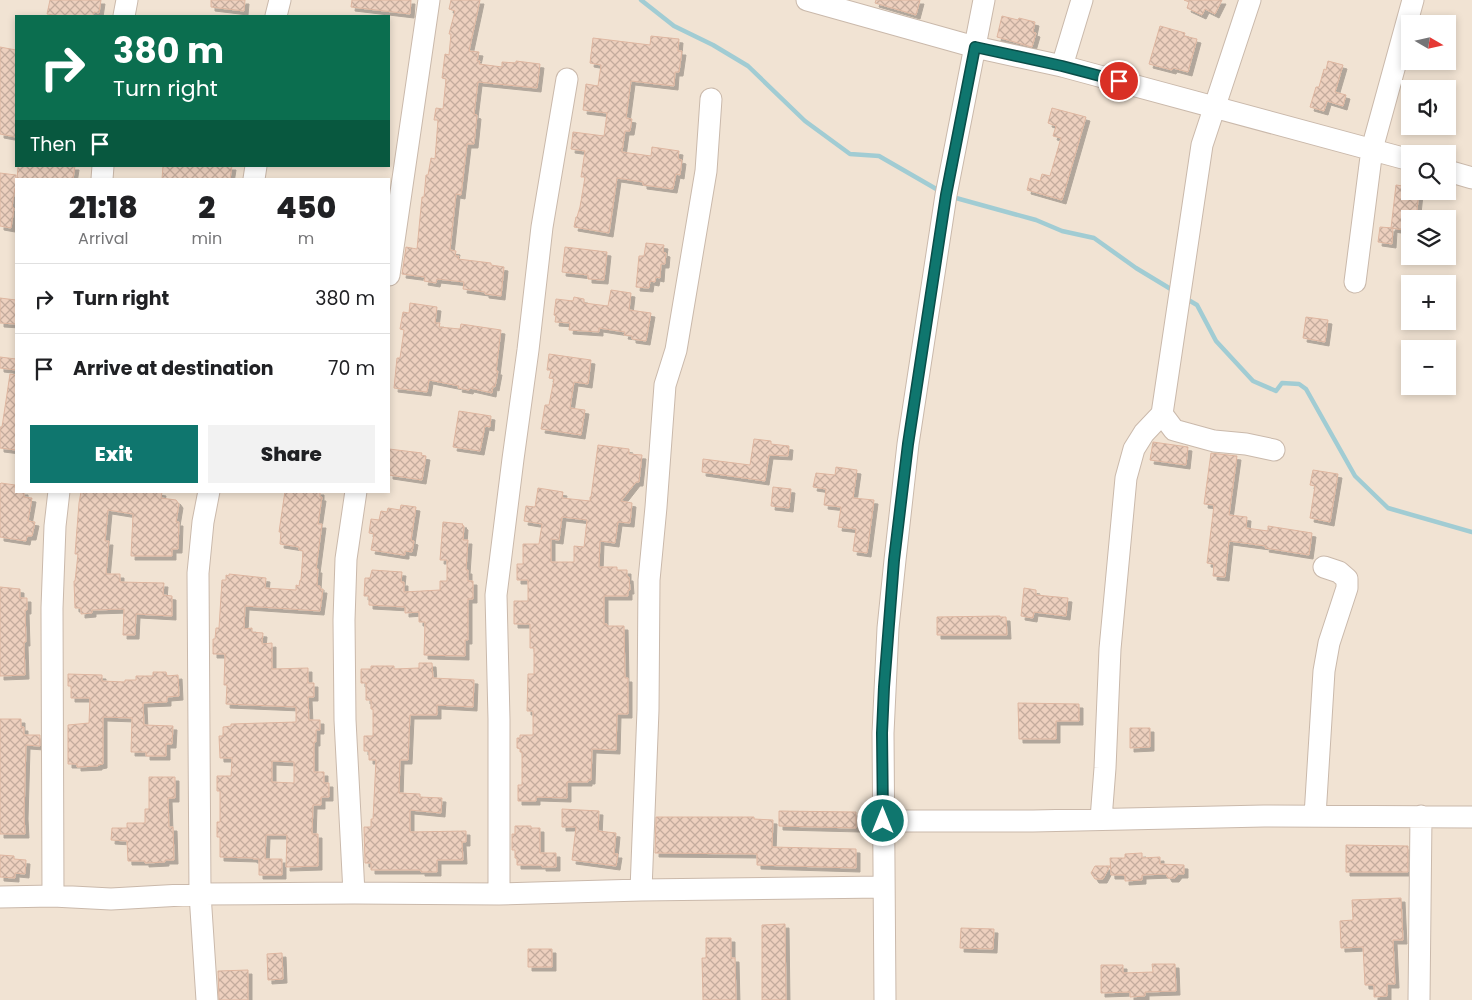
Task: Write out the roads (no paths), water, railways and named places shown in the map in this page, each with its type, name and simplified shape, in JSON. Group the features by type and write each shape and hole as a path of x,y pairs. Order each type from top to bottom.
{"street":[{"path":"124,15 127,0"},
{"path":"276,15 280,0"},
{"path":"390,268 429,0"},
{"path":"807,0 975,47 1062,66 1401,157"},
{"path":"885,1000 882,733 888,628 908,444 946,195 984,0"},
{"path":"1062,66 1082,0"},
{"path":"1101,819 1106,768 1110,640 1126,478 1134,448 1144,432 1162,414 1202,145 1250,0"},
{"path":"1355,282 1372,149 1413,0"},
{"path":"499,894 499,728 496,595 542,227 567,79"},
{"path":"641,890 648,710 649,580 665,385 676,350 706,171 711,99"},
{"path":"1456,173 1472,178"},
{"path":"1162,414 1174,430 1214,440 1274,450"},
{"path":"53,896 52,608 55,526 59,493"},
{"path":"207,1000 200,894 198,573 203,522 209,493"},
{"path":"354,893 345,720 344,620 346,559 356,493"},
{"path":"1315,816 1324,672 1328,643 1347,588 1347,578 1339,572 1324,567"},
{"path":"883,821 1024,821 1315,816 1472,817"},
{"path":"1419,1000 1421,816"},
{"path":"0,898 53,896 111,899 200,894 499,894 883,887"}],"waterway":[{"path":"641,0 674,26 713,45 748,66 805,121 850,154 879,156 938,190"},
{"path":"956,198 1036,220 1062,231 1094,238 1136,268 1174,291"},
{"path":"1185,298 1197,305 1216,341 1253,381 1276,391 1282,383 1299,384 1306,389 1355,476 1388,508 1472,532"}]}
